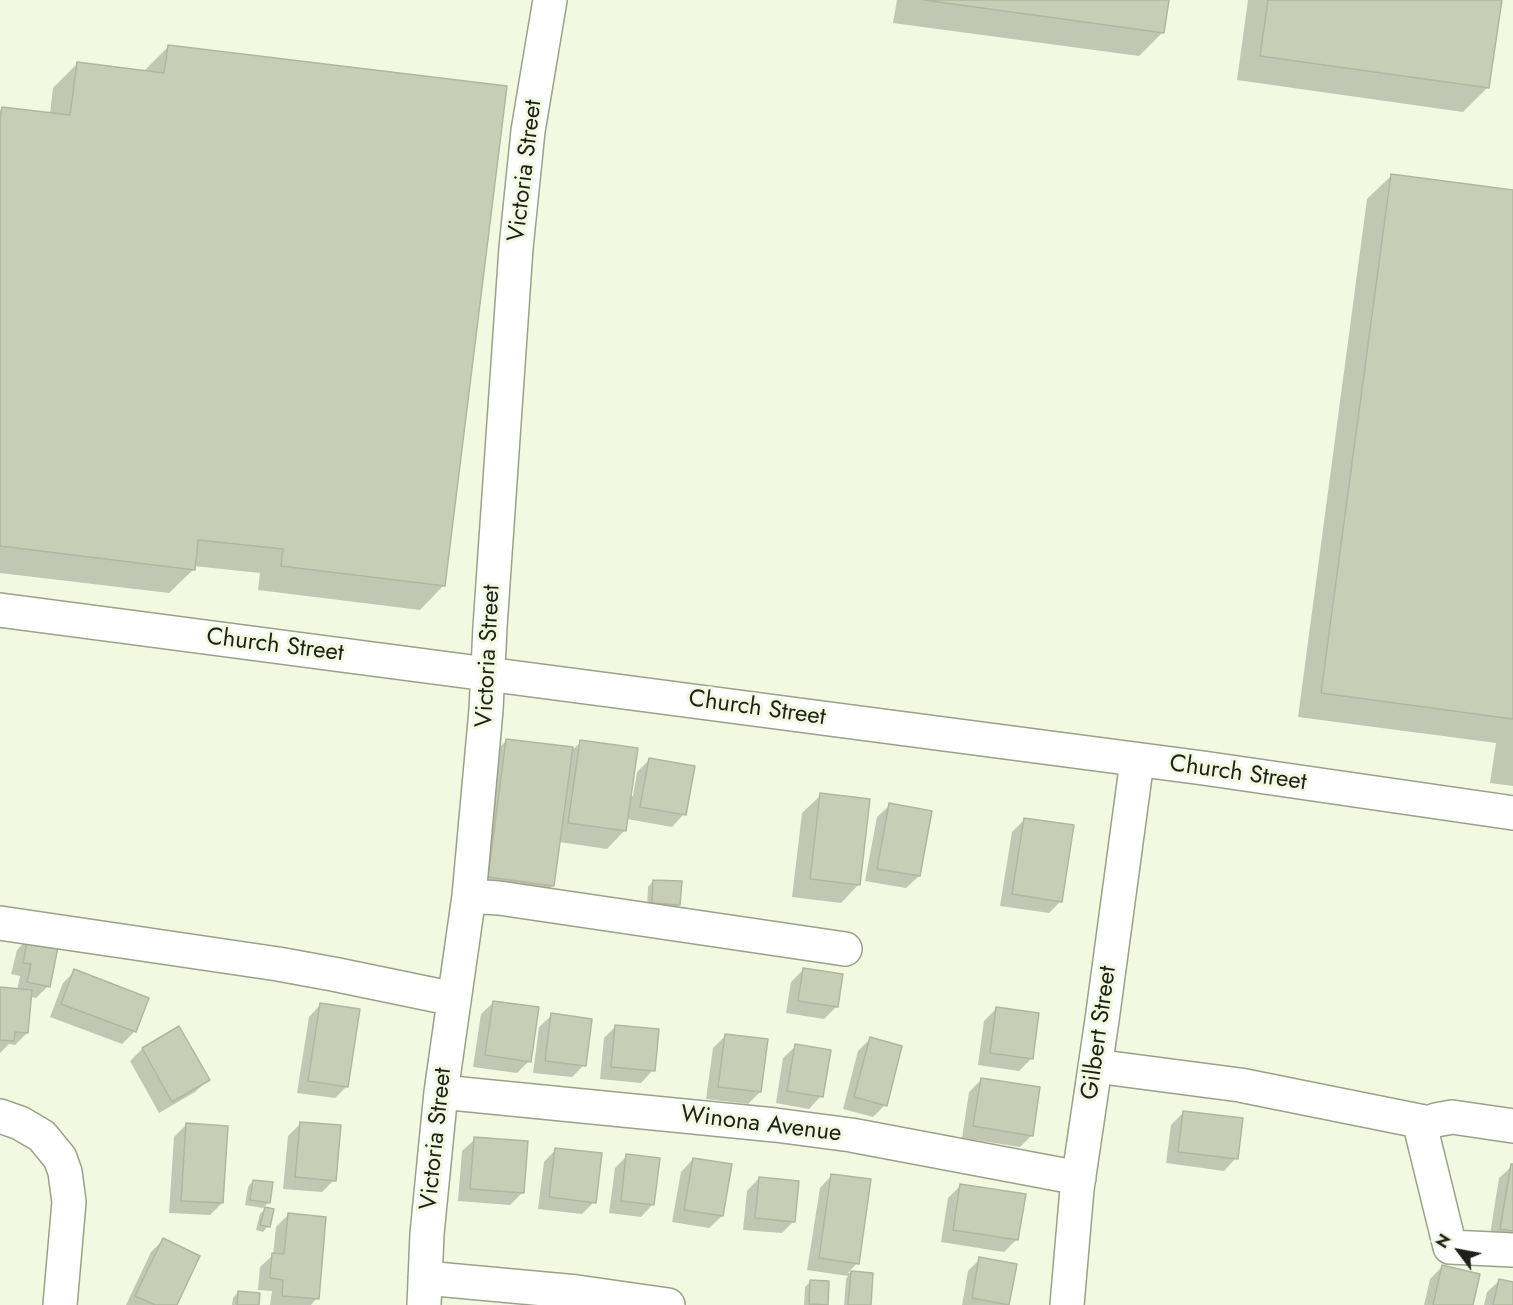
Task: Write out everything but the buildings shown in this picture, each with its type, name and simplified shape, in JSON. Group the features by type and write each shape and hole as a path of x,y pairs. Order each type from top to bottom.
{"street":[{"name":"Victoria Street","path":"424,1292 441,1092 469,896 488,674 516,248 528,131 551,2"},
{"name":"Church Street","path":"0,610 1203,768 1513,813"},
{"name":"Gilbert Street","path":"1067,1305 1079,1178 1137,761"},
{"path":"469,896 499,897 845,949"},
{"path":"0,923 289,966 454,999"},
{"path":"1095,1066 1240,1084 1429,1123 1452,1117 1513,1126"},
{"name":"Winona Avenue","path":"441,1092 776,1125 850,1135 1079,1178"},
{"path":"0,1116 20,1123 42,1136 60,1158 65,1172 69,1202 60,1305"},
{"path":"1429,1123 1422,1133 1450,1247 1513,1250"},
{"path":"424,1292 577,1292 668,1305"}]}
